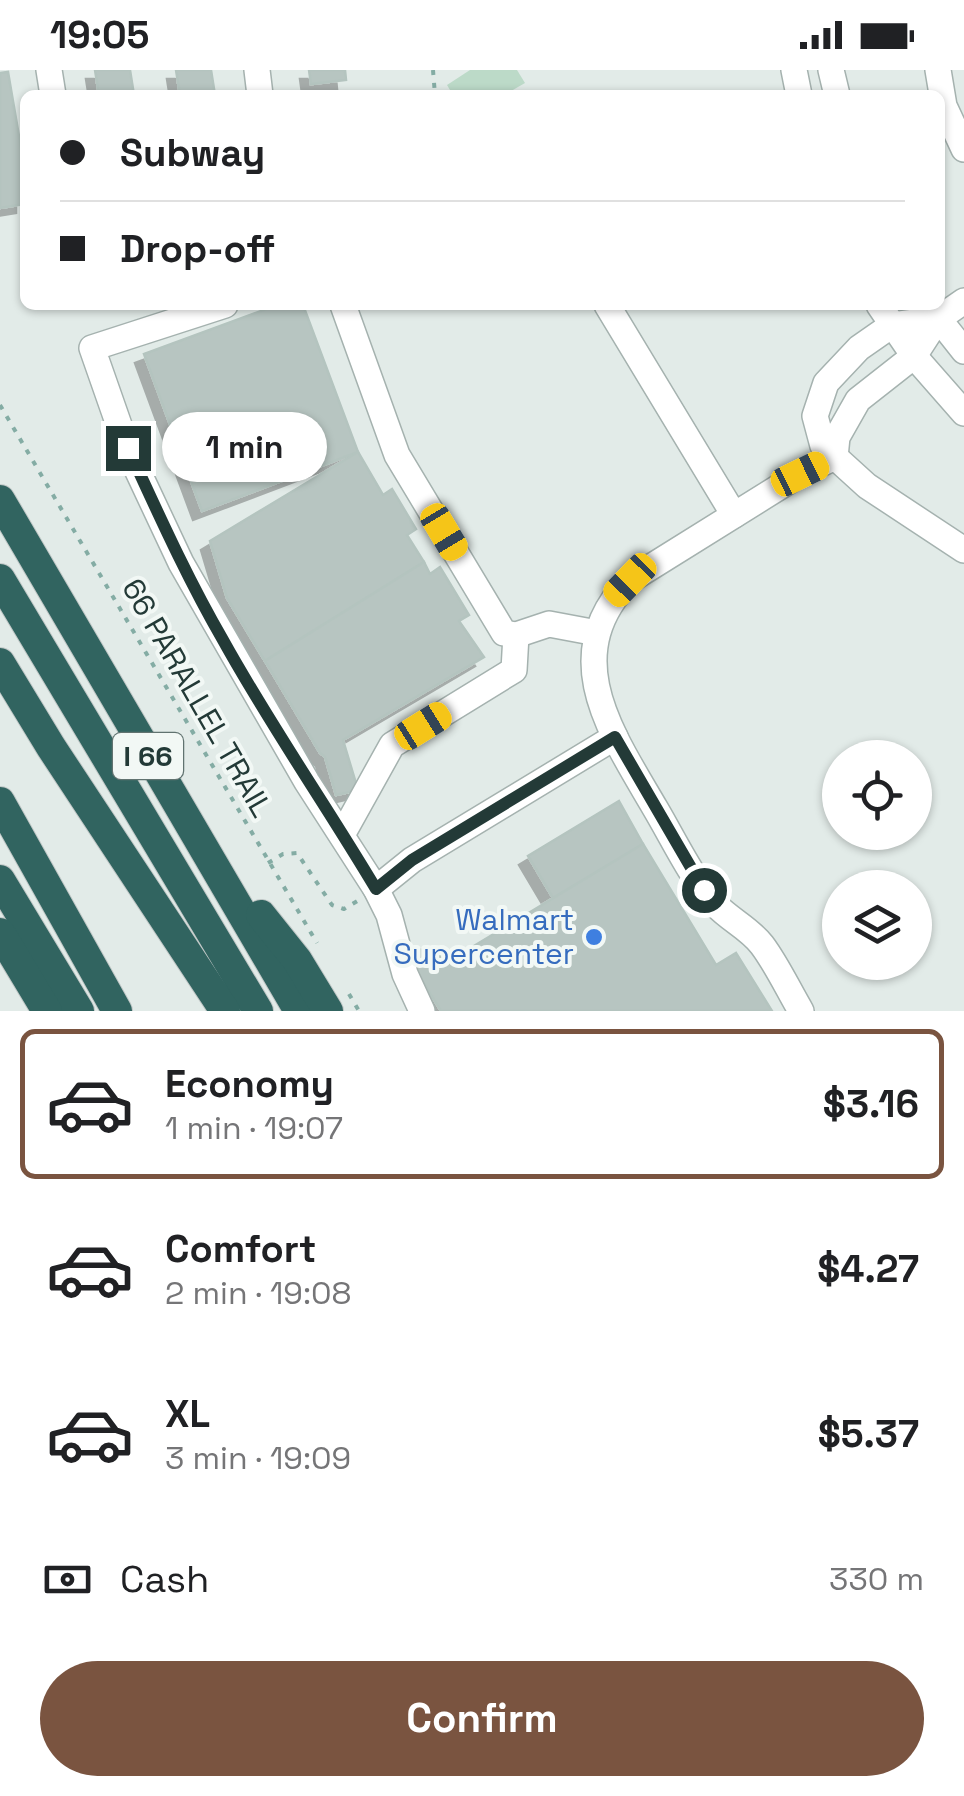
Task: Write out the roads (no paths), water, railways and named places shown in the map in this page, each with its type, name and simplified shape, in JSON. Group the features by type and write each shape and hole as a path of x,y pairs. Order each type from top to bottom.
{"highway":[{"name":"I 66","path":"0,500 299,1011"},
{"path":"0,580 258,1011"},
{"path":"0,663 51,748 225,1011"},
{"path":"0,802 116,1011"},
{"path":"187,823 296,960 328,1011"},
{"path":"0,880 79,1011"},
{"path":"0,933 47,1011"}],"street":[{"path":"945,108 964,149"},
{"path":"210,310 92,348 128,448 181,563 242,672 376,889 389,915 404,974 422,1011"},
{"path":"345,310 397,455 504,633 516,635 550,624 597,633"},
{"path":"611,310 734,515"},
{"path":"933,312 886,315 826,383 815,416 817,432 822,446 868,486 964,550"},
{"path":"933,312 964,351"},
{"path":"834,457 837,438 858,400 914,356 933,312"},
{"path":"886,315 914,356 964,414"},
{"path":"801,1011 764,948 746,926 720,910 704,890 615,737 599,704 594,680 597,633 616,594 630,580 834,457"},
{"path":"342,835 392,745 514,670 516,635"},
{"path":"376,889 412,860 615,737"}],"place":[{"name":"Walmart Supercenter","path":"594,937"}]}
